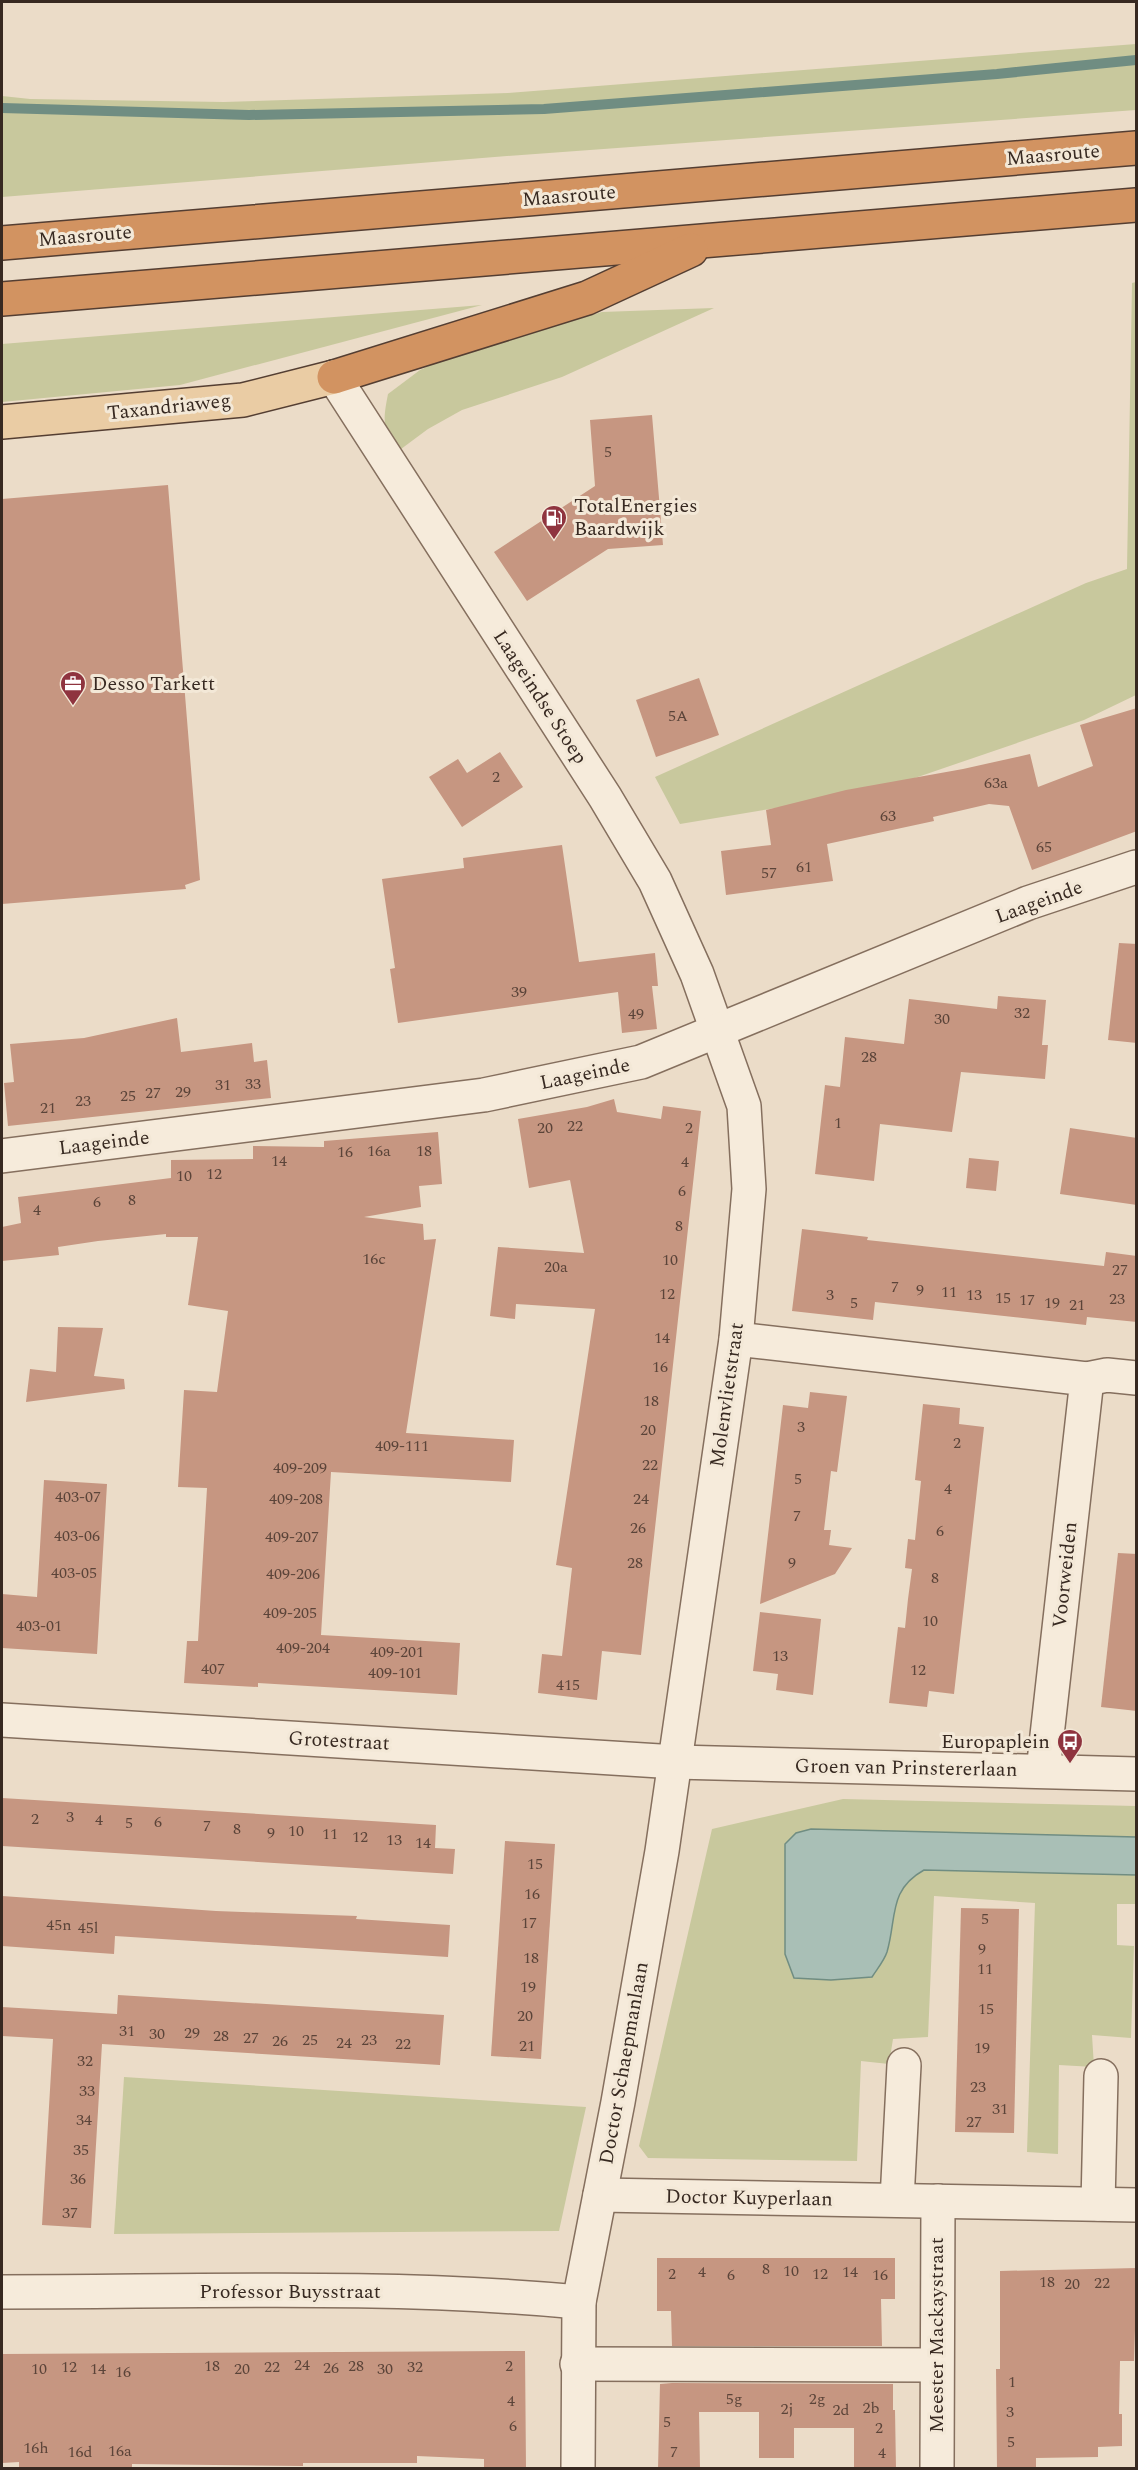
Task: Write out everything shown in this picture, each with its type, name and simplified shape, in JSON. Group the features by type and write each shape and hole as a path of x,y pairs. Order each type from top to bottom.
{"highway":[{"name":"Maasroute","path":"2,243 1137,148"},
{"path":"2,299 1137,205"},
{"path":"334,377 587,297 713,240"}],"main road":[{"name":"Taxandriaweg","path":"2,422 243,400 334,377"}],"street":[{"name":"Laageindse Stoep","path":"334,377 605,797 655,881 697,974 718,1031"},
{"name":"Laageinde","path":"2,1156 484,1095 641,1062 1028,903 1137,867"},
{"name":"Molenvlietstraat","path":"676,1762 736,1339 749,1189 744,1106 718,1031"},
{"path":"736,1339 1087,1379 1107,1376 1137,1378"},
{"name":"Voorweiden","path":"1043,1771 1087,1379"},
{"name":"Grotestraat","path":"2,1720 676,1762"},
{"name":"Groen van Prinstererlaan","path":"676,1762 1137,1774"},
{"name":"Doctor Schaepmanlaan","path":"578,2469 579,2302 662,1851 676,1762"},
{"path":"897,2200 904,2065"},
{"path":"1098,2204 1101,2076"},
{"name":"Doctor Kuyperlaan","path":"600,2195 1137,2205"},
{"name":"Meester Mackaystraat","path":"937,2469 938,2201"},
{"name":"Professor Buysstraat","path":"2,2292 317,2291 506,2295 579,2302"},
{"path":"577,2364 936,2365"}],"green space":[{"path":"1136,44 1136,110 507,156 2,197 2,96 30,99 224,102 508,93"},
{"path":"1136,282 1136,695 1084,720 877,791 680,824 655,777 1086,583 1127,569 1132,283"},
{"path":"482,305 180,385 2,402 2,344"},
{"path":"714,308 562,377 462,410 428,429 397,452 386,430 385,411 388,394 420,370 455,354 602,312"},
{"path":"843,1799 1136,1806 1136,1837 811,1829 796,1833 785,1844 785,1954 794,1978 831,1980 886,1955 892,1917 899,1896 905,1886 924,1870 1136,1875 1136,1904 1117,1904 1117,1945 1134,1946 1131,2038 1092,2035 1094,2067 1059,2065 1058,2154 1027,2152 1035,1903 934,1896 928,2037 893,2039 889,2064 861,2061 857,2161 648,2158 639,2146 712,1829"},
{"path":"124,2077 586,2107 559,2231 114,2234"}],"shaded area":[{"path":"811,1829 1136,1837 1136,1875 924,1870 904,1886 899,1896 887,1952 872,1977 831,1980 794,1978 785,1954 785,1844 796,1833"}],"building":[{"path":"652,415 663,545 608,549 527,601 494,552 595,486 590,420"},
{"path":"168,485 200,880 185,885 186,889 2,904 2,499"},
{"path":"699,678 719,735 656,757 636,700"},
{"path":"1137,708 1137,831 1032,870 1009,806 989,804 933,817 934,821 827,844 833,881 726,895 721,851 771,845 766,810 846,790 963,769 1030,754 1038,787 1093,766 1080,725"},
{"path":"500,752 523,787 462,827 429,777 458,759 467,773"},
{"path":"562,845 579,962 655,953 658,986 652,986 657,1029 622,1033 618,992 398,1023 390,969 395,968 382,879 464,868 463,858"},
{"path":"1119,943 1137,944 1137,1043 1108,1040"},
{"path":"998,996 1046,1000 1042,1045 1048,1045 1045,1079 961,1072 952,1132 880,1124 874,1181 815,1174 825,1085 840,1087 845,1037 904,1044 909,999 997,1009"},
{"path":"177,1018 181,1052 252,1043 254,1062 267,1060 271,1098 8,1126 4,1083 14,1082 10,1044 84,1038"},
{"path":"614,1099 617,1112 661,1119 663,1106 701,1111 641,1655 602,1651 597,1700 538,1693 542,1654 562,1656 572,1568 556,1565 595,1309 516,1304 515,1319 490,1316 498,1247 584,1253 570,1180 529,1188 518,1119 587,1107"},
{"path":"1070,1128 1137,1138 1137,1205 1060,1194"},
{"path":"438,1132 442,1184 419,1186 421,1207 364,1217 423,1224 424,1240 436,1239 406,1433 514,1440 511,1482 331,1472 321,1635 460,1643 457,1695 258,1683 258,1687 184,1683 187,1641 198,1641 207,1488 178,1487 184,1390 217,1392 228,1311 188,1305 198,1237 166,1237 166,1234 98,1241 58,1247 59,1255 2,1261 2,1227 21,1223 18,1197 171,1178 171,1160 253,1159 253,1146 324,1147 324,1141"},
{"path":"969,1158 999,1161 996,1191 966,1188"},
{"path":"802,1229 868,1237 867,1240 1104,1266 1106,1252 1137,1256 1137,1322 1087,1317 1086,1325 875,1302 873,1320 792,1311"},
{"path":"58,1327 103,1328 94,1376 124,1379 125,1389 26,1402 30,1369 56,1372"},
{"path":"810,1392 847,1396 837,1472 831,1471 824,1530 831,1530 829,1545 852,1548 835,1574 760,1604 783,1405 808,1408"},
{"path":"923,1404 960,1408 959,1424 984,1427 954,1694 929,1691 927,1707 889,1703 898,1627 905,1628 912,1569 905,1568 908,1539 915,1540 921,1481 915,1480"},
{"path":"44,1480 107,1484 97,1654 2,1648 2,1594 37,1597"},
{"path":"1118,1553 1137,1554 1137,1711 1101,1707"},
{"path":"760,1612 821,1619 813,1695 776,1690 778,1674 753,1671"},
{"path":"2,1798 436,1825 435,1848 455,1849 453,1874 2,1846"},
{"path":"505,1841 555,1844 541,2059 491,2056"},
{"path":"2,1896 216,1911 357,1916 356,1919 450,1925 448,1957 115,1936 114,1954 2,1946"},
{"path":"961,1908 1019,1909 1014,2133 955,2132"},
{"path":"118,1995 444,2015 440,2065 102,2044 91,2228 42,2225 53,2039 2,2036 2,2007 117,2014"},
{"path":"657,2258 895,2258 895,2299 881,2299 882,2346 672,2346 671,2311 657,2311"},
{"path":"1137,2268 1134,2361 1120,2361 1119,2414 1122,2414 1122,2446 1098,2447 1098,2457 1036,2458 1036,2469 997,2469 996,2369 1000,2369 1000,2271"},
{"path":"525,2351 526,2469 484,2469 484,2459 417,2456 417,2463 303,2463 303,2466 132,2464 132,2469 19,2469 19,2462 2,2463 2,2354"},
{"path":"660,2384 893,2384 896,2469 854,2469 854,2428 794,2428 794,2458 759,2458 759,2412 699,2412 700,2469 658,2469"}],"waterway":[{"path":"2,108 249,115 544,109 997,74 1136,60"}],"place":[{"name":"TotalEnergies Baardwijk","path":"554,541"},
{"name":"Desso Tarkett","path":"73,707"},
{"name":"Europaplein","path":"1070,1765"}]}
